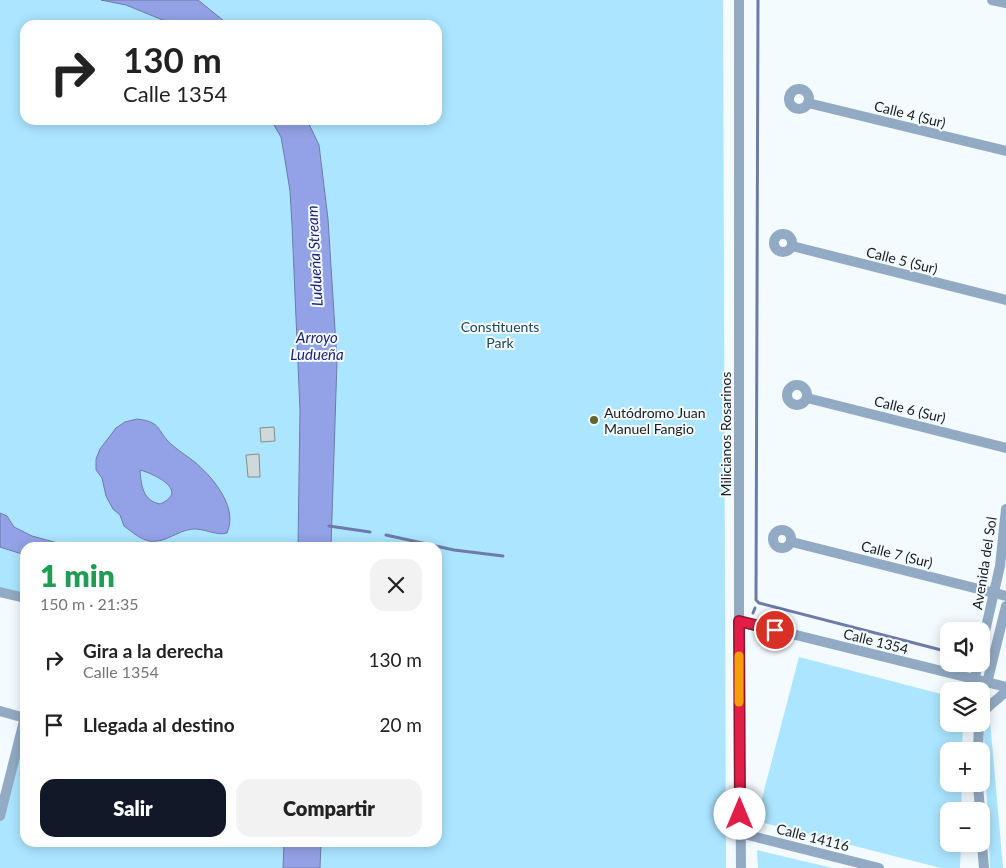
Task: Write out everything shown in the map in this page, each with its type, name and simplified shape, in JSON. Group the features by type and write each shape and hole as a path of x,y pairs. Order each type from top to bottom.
{"street":[{"name":"Milicianos Rosarinos","path":"739,0 741,868"},
{"path":"992,0 1006,4"},
{"name":"Calle 4 (Sur)","path":"808,103 1006,151"},
{"name":"Calle 5 (Sur)","path":"792,246 1006,300"},
{"name":"Calle 6 (Sur)","path":"806,398 1006,448"},
{"name":"Avenida del Sol","path":"988,622 1000,566 1006,509"},
{"name":"Calle 7 (Sur)","path":"792,542 1006,596"},
{"path":"0,592 20,597"},
{"name":"Avenida del Sol","path":"987,682 1006,606"},
{"name":"Calle 1354","path":"739,621 983,682"},
{"path":"974,680 976,672"},
{"name":"Calle 1354","path":"990,684 1006,689"},
{"path":"990,704 1002,696 1006,689"},
{"path":"0,711 20,716"},
{"path":"0,816 20,737"},
{"name":"Calle 14116","path":"740,833 879,868"},
{"path":"983,852 984,868"}],"green space":[{"name":"Constituents Park","path":"0,0 723,0 726,868 0,868 0,816 20,737 20,847 442,847 442,542 20,542 20,597 0,592"},
{"path":"799,657 940,694 940,732 963,732 962,742 940,742 940,792 962,792 961,802 940,802 940,852 961,852 960,868 941,868 756,821"},
{"path":"990,720 1003,868 990,868 990,802 987,802 987,792 990,792 990,742 984,742 984,732 990,732"},
{"path":"757,850 832,868 758,868"}],"water":[{"path":"101,0 198,0 223,20 163,20 126,5"},
{"name":"Arroyo Ludueña","path":"274,125 309,125 319,145 328,219 337,361 331,542 298,542 300,410 290,191 281,137"},
{"path":"137,419 151,422 172,445 197,464 211,478 227,504 230,524 227,533 219,534 192,529 163,540 150,541 145,540 124,526 120,515 113,509 106,496 102,478 96,470 96,459 100,449 116,428 125,422","holes":["140,470 154,475 167,484 172,494 168,499 160,504 146,496 142,487"]},
{"path":"0,513 7,516 14,527 32,536 54,542 20,542 20,553 0,547"},
{"path":"284,847 321,847 320,868 283,868"}],"building":[{"path":"274,427 275,441 261,442 260,428"},
{"path":"259,454 260,477 248,477 246,455"}],"waterway":[{"path":"758,0 756,600 759,603 940,650"},
{"path":"329,526 370,532"},
{"path":"386,535 418,542"},
{"path":"442,547 503,556"},
{"path":"753,613 755,608"}],"slow traffic":[{"path":"739,656 739,702"}],"place":[{"name":"Autódromo Juan Manuel Fangio","path":"594,420"}],"route":[{"path":"740,814 739,621 775,630"}],"water label":[{"name":"Ludueña Stream","path":"314,256"}]}
